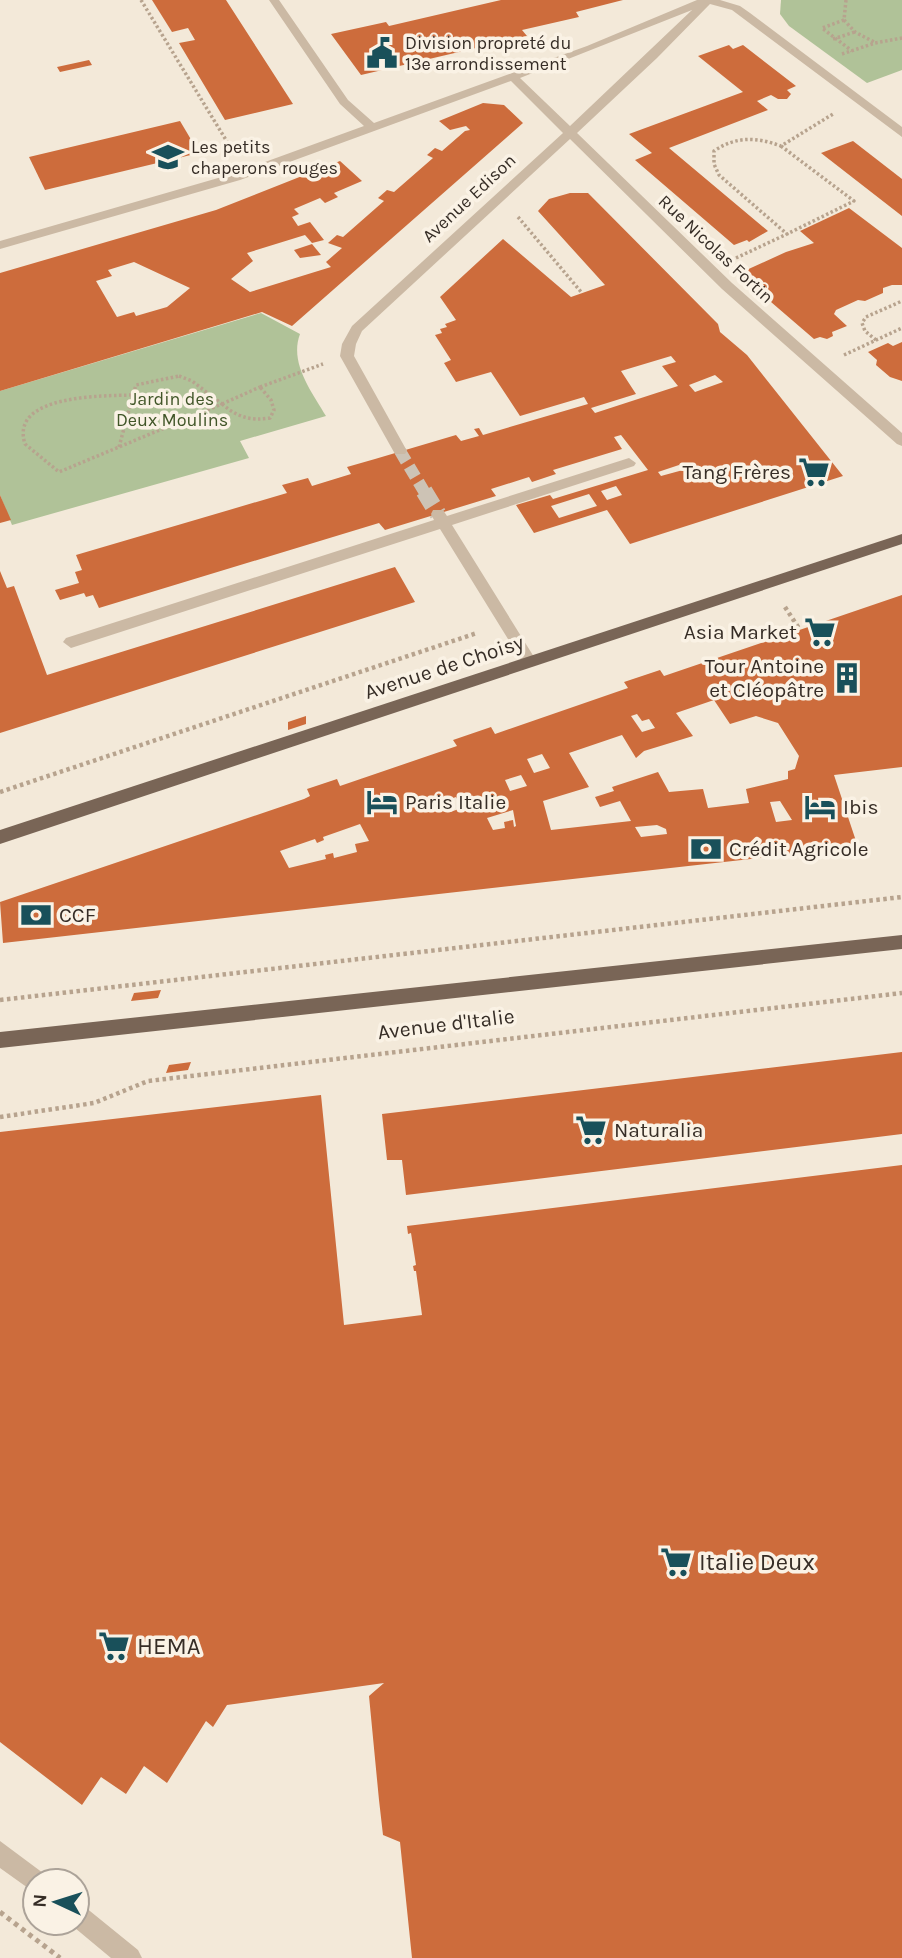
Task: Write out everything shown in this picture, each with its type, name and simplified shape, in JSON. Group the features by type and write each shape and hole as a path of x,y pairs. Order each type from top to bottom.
{"main road":[{"name":"Avenue de Choisy","path":"0,837 902,539"},
{"name":"Avenue d'Italie","path":"0,1040 902,942"}],"street":[{"path":"274,0 344,102 373,128"},
{"path":"0,245 189,193 591,48 707,0 736,8 902,133"},
{"name":"Avenue Edison","path":"400,451 347,356 349,344 364,321 570,133 685,25 707,0"},
{"name":"Rue Nicolas Fortin","path":"512,76 727,286 902,441"},
{"path":"71,642 441,518 629,463"},
{"path":"441,518 529,662"},
{"path":"0,1853 21,1870"},
{"path":"91,1926 130,1958"}],"path":[{"path":"141,0 229,145 231,150 219,154"},
{"path":"846,0 844,20 855,32 874,43"},
{"path":"844,20 821,28 852,51"},
{"path":"827,41 855,32"},
{"path":"832,58 874,43 902,38"},
{"path":"781,146 833,114"},
{"path":"730,261 787,234 855,201 781,146 768,140 735,139 714,151 713,164 719,175 787,234"},
{"path":"526,210 517,218 583,293"},
{"path":"876,340 865,331 862,323 866,317 902,301"},
{"path":"817,366 902,328"},
{"path":"133,395 50,404 29,415 24,426 23,440 31,452 59,472 301,370"},
{"path":"119,447 136,385 184,377 246,421 270,418 274,410 271,400 260,387"},
{"name":"Avenue de Choisy","path":"0,792 477,633"},
{"path":"0,1000 902,897"},
{"name":"Avenue d'Italie","path":"0,1116 78,1109 120,1096 148,1081 902,993"},
{"path":"0,1912 60,1958"}],"green space":[{"path":"781,0 902,0 902,70 867,83 789,26 780,14"},
{"name":"Jardin des Deux Moulins","path":"261,313 300,334 297,356 300,366 326,416 240,441 249,458 12,525 0,495 0,391"}],"building":[{"path":"152,0 226,0 293,104 225,120 179,43 195,40 188,28 172,32"},
{"path":"501,0 623,0 576,12 579,17 522,30 527,36 361,75 331,34 386,22 389,26"},
{"path":"729,45 733,49 743,45 796,86 787,90 791,94 787,99 778,99 771,95 757,101 768,110 669,148 768,231 749,242 747,240 734,245 635,160 652,153 629,134 743,92 698,56"},
{"path":"89,60 92,65 60,72 57,67"},
{"path":"483,103 504,105 523,123 292,326 262,312 0,391 0,273 216,210 340,161 362,181 334,193 338,197 325,203 320,198 294,209 299,214 292,217 298,226 310,222 324,240 312,243 305,235 247,253 253,261 231,279 250,292 331,267 326,262 342,248 328,243 337,235 343,237 384,201 378,198 387,190 394,192 433,158 427,155 435,148 442,151 465,131 470,130 466,126 450,130 439,121","holes":["134,262 190,288 167,307 136,316 134,312 117,317 96,281 112,276 108,270"]},
{"path":"180,121 199,153 45,190 29,157"},
{"path":"853,141 902,179 902,216 821,153"},
{"path":"570,193 588,193 718,324 720,332 747,355 843,476 630,544 607,510 534,533 516,505 550,495 553,499 648,470 621,435 614,437 622,449 553,470 556,474 532,482 529,477 491,489 496,496 385,530 379,523 99,608 93,595 86,597 84,593 60,600 55,590 79,583 75,572 82,570 76,555 287,493 282,485 308,478 312,486 351,474 347,467 456,435 461,441 479,436 474,429 479,428 483,435 588,404 584,397 520,416 491,372 456,382 444,363 451,360 435,335 442,333 440,329 447,327 445,324 456,320 440,297 503,239 571,297 605,285 538,211 549,199","holes":["671,356 676,362 662,366 678,386 595,413 591,408 636,394 621,371","715,375 723,382 695,392 689,385","679,465 683,470 661,476 658,472","616,486 622,495 607,500 601,491","589,494 597,506 559,518 551,506"]},
{"path":"849,208 902,248 902,285 883,288 883,293 836,310 834,314 847,326 832,332 833,336 827,339 814,339 742,277 742,272 786,252 814,243 800,231"},
{"path":"312,244 321,255 300,258 294,250"},
{"path":"902,342 902,381 890,377 876,365 877,360 868,352 888,343 893,346"},
{"path":"0,495 11,520 0,523"},
{"path":"395,567 415,602 0,733 0,571 7,588 14,586 47,675"},
{"path":"902,595 902,767 834,775 858,847 3,943 0,902 304,799 310,796 307,789 337,779 340,786 457,746 453,740 491,727 495,734 628,688 624,682 660,670 664,676","holes":["714,700 730,724 756,716 778,723 799,756 795,769 788,771 788,779 746,789 749,803 708,808 703,789 669,792 658,772 612,787 614,791 595,797 600,807 620,801 631,821 551,830 543,801 589,787 569,753 622,735 636,758 644,751 693,736 676,713","637,714 642,721 649,719 655,728 642,732 631,716","542,754 550,768 534,773 527,759","521,775 527,786 510,791 505,780","456,797 462,808 450,812 445,801","780,801 792,820 776,822 770,802","513,810 516,826 514,827 513,820 504,822 505,828 493,830 487,818","360,824 369,841 355,844 357,852 334,858 333,853 325,855 326,859 289,868 280,851 315,839 317,843 324,840 323,837","657,825 666,829 667,834 641,837 635,827"]},
{"path":"306,716 306,724 288,730 288,722"},
{"path":"161,990 158,998 131,1001 134,993"},
{"path":"902,1052 902,1134 406,1195 402,1160 387,1160 382,1114"},
{"path":"191,1062 188,1070 166,1073 169,1065"},
{"path":"321,1095 344,1325 422,1315 413,1266 416,1265 411,1233 408,1234 407,1226 902,1165 902,1958 412,1958 400,1842 383,1835 379,1800 369,1696 384,1683 227,1705 213,1727 206,1721 167,1783 144,1766 126,1794 101,1777 82,1805 0,1742 0,1132"}],"tunnel":[{"path":"400,451 425,493"},
{"path":"424,491 438,514"}],"place":[{"name":"Division propreté du 13e arrondissement","path":"382,53"},
{"name":"Les petits chaperons rouges","path":"168,157"},
{"name":"Tang Frères","path":"814,472"},
{"name":"Asia Market","path":"820,632"},
{"name":"Tour Antoine et Cléopâtre","path":"847,678"},
{"name":"Paris Italie","path":"382,802"},
{"name":"Ibis","path":"820,807"},
{"name":"Crédit Agricole","path":"706,849"},
{"name":"CCF","path":"36,915"},
{"name":"Naturalia","path":"591,1130"},
{"name":"Italie Deux","path":"676,1562"},
{"name":"HEMA","path":"114,1646"}]}
